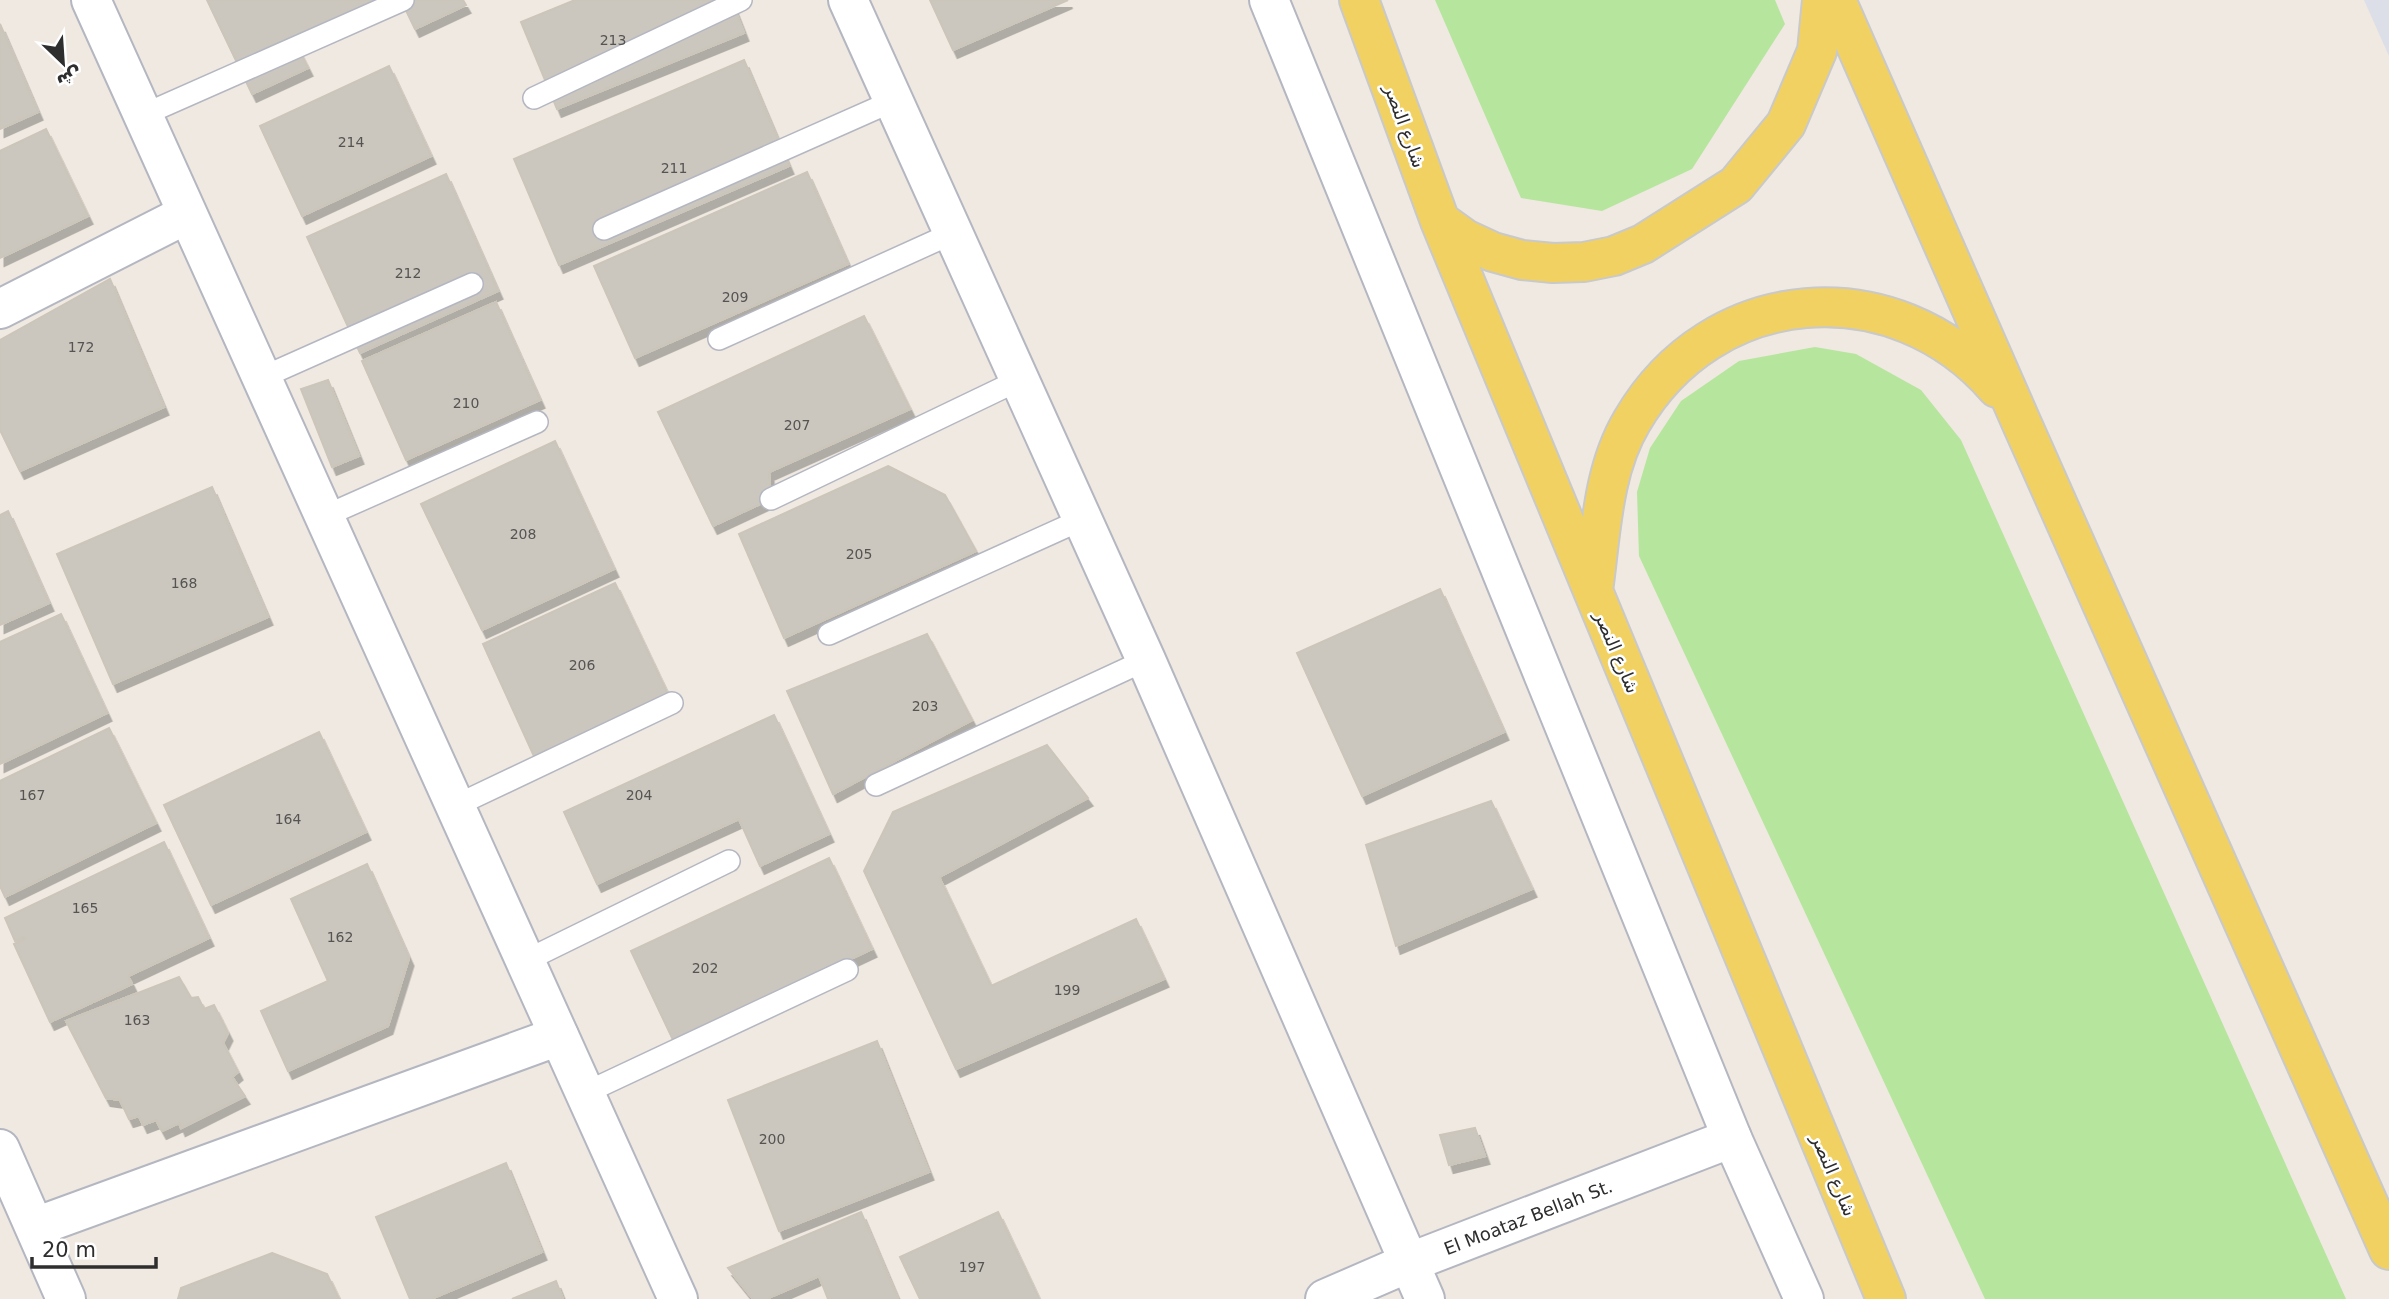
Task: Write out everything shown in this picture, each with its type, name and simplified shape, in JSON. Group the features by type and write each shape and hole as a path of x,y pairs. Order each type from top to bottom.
{"main road":[{"name":"شارع النصر","path":"1359,0 1440,221 1592,594 1886,1299"},
{"path":"1440,221 1465,239 1493,252 1522,260 1553,263 1584,262 1614,256 1670,229 1736,185 1786,124 1817,51 1822,0"},
{"path":"1836,0 2389,1250"},
{"path":"1592,594 1607,487 1616,454 1631,423 1649,394 1672,369 1699,347 1728,329 1793,309 1828,307 1895,317 1927,330 1965,355 2004,396 2022,424"}],"street":[{"path":"91,0 678,1299"},
{"path":"848,0 1146,660 1425,1299"},
{"path":"1269,0 1732,1138 1804,1299"},
{"path":"0,309 187,214"},
{"path":"34,1227 559,1036"},
{"name":"El Moataz Bellah St.","path":"1325,1299 1408,1263 1732,1138"},
{"path":"0,1149 66,1299"}],"lane":[{"path":"143,116 403,0"},
{"path":"534,98 741,0"},
{"path":"604,229 893,101"},
{"path":"719,339 953,233"},
{"path":"261,378 472,284"},
{"path":"771,499 1019,380"},
{"path":"325,516 537,422"},
{"path":"830,634 1083,519"},
{"path":"876,785 1146,660"},
{"path":"455,806 672,703"},
{"path":"525,961 729,860"},
{"path":"585,1093 847,970"}],"shaded area":[{"path":"2364,0 2389,0 2389,56"}],"green space":[{"path":"1435,0 1775,0 1785,24 1692,169 1602,211 1521,198"},
{"path":"1815,347 1856,354 1921,390 1961,440 2346,1299 1985,1299 1639,556 1637,492 1650,448 1681,401 1739,361"}],"building":[{"path":"207,0 377,0 294,40 308,68 252,94"},
{"path":"401,0 463,0 466,5 415,29"},
{"path":"575,0 731,0 744,33 557,109 521,22"},
{"path":"930,0 1068,0 953,50"},
{"path":"0,24 38,112 0,129"},
{"path":"744,60 789,166 559,265 514,159"},
{"path":"389,66 431,156 302,216 260,126"},
{"path":"46,129 88,216 0,258 0,151"},
{"path":"807,172 848,264 635,358 594,266"},
{"path":"446,174 498,291 360,353 307,237"},
{"path":"110,279 164,407 20,471 0,430 0,340"},
{"path":"496,302 540,400 406,460 362,361"},
{"path":"864,316 910,409 769,472 771,499 713,526 658,412"},
{"path":"328,380 359,456 332,467 301,389"},
{"path":"555,441 614,569 482,630 421,504"},
{"path":"888,466 945,495 976,551 784,638 739,534"},
{"path":"212,487 268,617 113,684 57,554"},
{"path":"8,511 49,603 0,625 0,515"},
{"path":"615,583 672,703 538,765 483,644"},
{"path":"1440,589 1504,732 1362,796 1297,653"},
{"path":"61,614 107,713 0,764 0,642"},
{"path":"927,634 972,720 833,794 787,691"},
{"path":"774,715 829,834 760,866 739,819 597,884 564,812"},
{"path":"109,728 156,823 5,897 0,886 0,781"},
{"path":"319,732 366,832 211,905 164,805"},
{"path":"1047,745 1088,798 939,877 991,986 1136,919 1164,979 956,1069 864,871 893,812"},
{"path":"1491,801 1532,889 1396,946 1366,845"},
{"path":"164,842 209,938 128,976 132,984 50,1022 14,944 25,939 24,937 15,941 5,918"},
{"path":"829,858 872,949 674,1042 631,951"},
{"path":"367,864 409,958 388,1026 288,1071 261,1011 328,981 291,899"},
{"path":"179,977 191,998 198,997 204,1009 214,1005 228,1033 223,1043 238,1072 232,1077 245,1096 181,1128 179,1123 162,1131 156,1120 143,1125 139,1116 129,1119 120,1100 106,1098 66,1021"},
{"path":"877,1041 929,1172 779,1231 728,1100"},
{"path":"1475,1128 1485,1156 1449,1165 1440,1135"},
{"path":"506,1163 542,1252 431,1299 410,1299 376,1217"},
{"path":"861,1212 898,1299 828,1299 819,1276 766,1299 753,1299 728,1268"},
{"path":"998,1212 1039,1299 920,1299 900,1257"},
{"path":"272,1253 327,1274 339,1299 178,1299 181,1288"},
{"path":"556,1281 563,1299 512,1299"}]}
